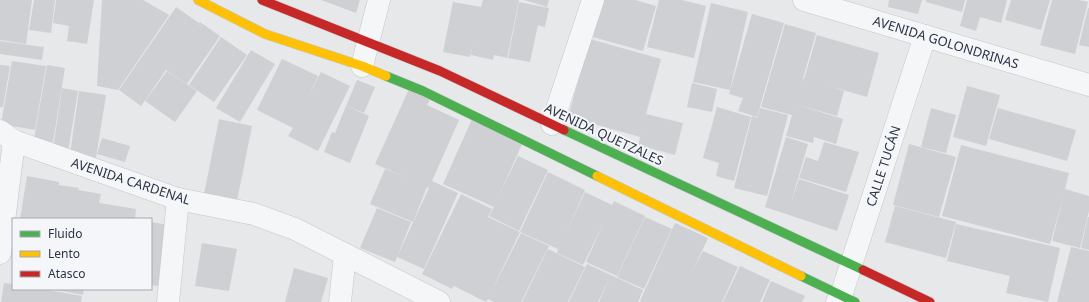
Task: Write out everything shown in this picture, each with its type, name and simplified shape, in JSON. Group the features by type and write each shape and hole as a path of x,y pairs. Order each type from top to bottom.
{"main road":[{"path":"198,0 264,34 362,66 430,94 844,300"},
{"name":"AVENIDA QUETZALES","path":"262,0 440,71 930,302"}],"street":[{"path":"362,66 379,0"},
{"path":"552,124 593,0"},
{"name":"AVENIDA GOLONDRINAS","path":"804,0 1089,84"},
{"name":"CALLE TUCÁN","path":"844,300 851,265 925,36"},
{"path":"0,254 7,136"},
{"name":"AVENIDA CARDENAL","path":"7,136 178,199 254,214 295,229 439,302"},
{"path":"168,302 178,199"},
{"path":"340,302 345,255"}],"building":[{"path":"0,0 32,0 26,44 0,40"},
{"path":"34,0 55,0 51,33 29,30"},
{"path":"56,0 94,0 87,44 67,41 69,26 53,23"},
{"path":"102,0 143,0 169,15 118,90 97,86"},
{"path":"321,0 360,0 356,13"},
{"path":"483,0 519,0 507,58 494,55 493,60 471,55 473,44 470,57 443,52 453,2 481,7"},
{"path":"524,0 549,0 547,7"},
{"path":"603,0 635,0 656,6 643,51 593,37"},
{"path":"659,0 682,0 706,6 694,58 647,47"},
{"path":"889,0 922,0 918,14 888,7"},
{"path":"926,0 965,0 962,12 926,2"},
{"path":"967,0 1007,0 1001,23 980,17 976,31 960,26"},
{"path":"1011,0 1050,0 1041,30 1005,20"},
{"path":"1052,0 1079,0 1088,2 1075,54 1040,45"},
{"path":"519,2 549,8 545,27 538,25 530,62 508,58"},
{"path":"711,3 748,12 730,90 693,82"},
{"path":"176,7 199,23 190,36 200,22 220,36 187,84 166,70 141,106 119,90"},
{"path":"1089,8 1089,47 1079,45"},
{"path":"752,14 784,23 757,117 738,111 743,98 729,94"},
{"path":"785,24 816,33 800,89 817,35 879,53 867,97 829,86 844,91 837,116 795,104 843,119 836,144 814,137 813,143 786,136 792,115 761,107"},
{"path":"221,37 247,55 214,102 189,85"},
{"path":"590,39 661,59 646,114 683,123 675,155 638,145 644,122 640,137 568,117"},
{"path":"0,41 44,47 42,60 0,54"},
{"path":"251,50 275,64 240,122 216,108"},
{"path":"282,59 318,76 308,97 321,72 350,86 318,151 288,136 293,128 257,110"},
{"path":"12,61 46,66 35,130 1,124"},
{"path":"0,65 10,66 3,107 0,107"},
{"path":"47,65 65,68 53,142 34,139"},
{"path":"167,71 197,91 175,122 145,101"},
{"path":"357,80 375,87 364,113 346,106"},
{"path":"692,83 717,89 712,112 687,107"},
{"path":"967,86 1000,95 986,146 953,137"},
{"path":"410,87 431,97 427,105 459,120 432,181 458,193 424,269 397,257 429,188 427,187 413,222 370,204 385,169 409,179 375,164"},
{"path":"62,88 78,91 68,152 53,149"},
{"path":"79,91 106,95 96,158 70,154"},
{"path":"346,106 369,116 350,163 324,152 332,132 335,133"},
{"path":"717,107 751,117 734,181 716,176 719,163 703,158"},
{"path":"760,108 788,115 767,196 734,188 752,116 757,118"},
{"path":"931,108 956,115 946,153 921,147"},
{"path":"998,108 1076,130 1067,161 989,139"},
{"path":"219,119 252,126 237,201 204,194"},
{"path":"472,119 523,142 499,195 518,156 548,170 519,231 489,216 494,207 443,184"},
{"path":"786,137 808,144 791,203 799,179 849,195 837,231 765,207"},
{"path":"102,138 130,146 125,162 97,154"},
{"path":"824,142 859,152 846,192 799,178 806,157 818,161"},
{"path":"909,144 956,157 939,217 893,205"},
{"path":"961,145 1069,173 1065,189 1089,196 1089,211 1080,248 1052,241 1064,194 1050,244 942,216"},
{"path":"548,172 585,190 565,236 585,192 612,205 614,201 645,216 617,276 586,262 604,222 583,265 557,253 558,249 520,232"},
{"path":"27,176 59,182 59,185 79,188 78,190 101,194 99,203 136,209 135,218 20,218"},
{"path":"461,194 492,209 488,217 520,232 489,296 521,233 549,246 521,302 494,302 488,299 486,302 454,286 452,289 422,274"},
{"path":"895,206 956,222 946,258 885,242"},
{"path":"377,208 411,222 395,262 360,248"},
{"path":"645,217 672,229 644,289 617,277"},
{"path":"1089,217 1089,250 1081,248"},
{"path":"152,222 168,225 158,286 152,285"},
{"path":"675,223 708,238 693,270 703,251 738,267 722,302 640,301"},
{"path":"956,224 1060,248 1048,302 1006,293 1010,276 947,261"},
{"path":"202,243 237,249 229,291 195,286"},
{"path":"1071,247 1089,251 1089,302 1057,302"},
{"path":"548,249 585,267 568,302 522,302"},
{"path":"587,264 611,275 598,302 569,302"},
{"path":"740,266 770,280 760,302 723,302"},
{"path":"294,268 328,278 321,302 285,302"},
{"path":"611,275 643,290 638,302 599,302"},
{"path":"771,281 805,296 802,302 762,302"},
{"path":"4,283 12,284 12,290 48,290 82,296 81,302 1,302"},
{"path":"57,290 84,290 83,295"}],"traffic: fast":[{"path":"386,76 423,91 597,176"},
{"path":"564,130 863,270"},
{"path":"801,276 855,302"}],"traffic: slow":[{"path":"198,0 265,34 362,66 386,76"},
{"path":"597,176 801,276"}],"traffic: jam":[{"path":"262,0 440,71 564,130"},
{"path":"863,270 930,302"}]}
